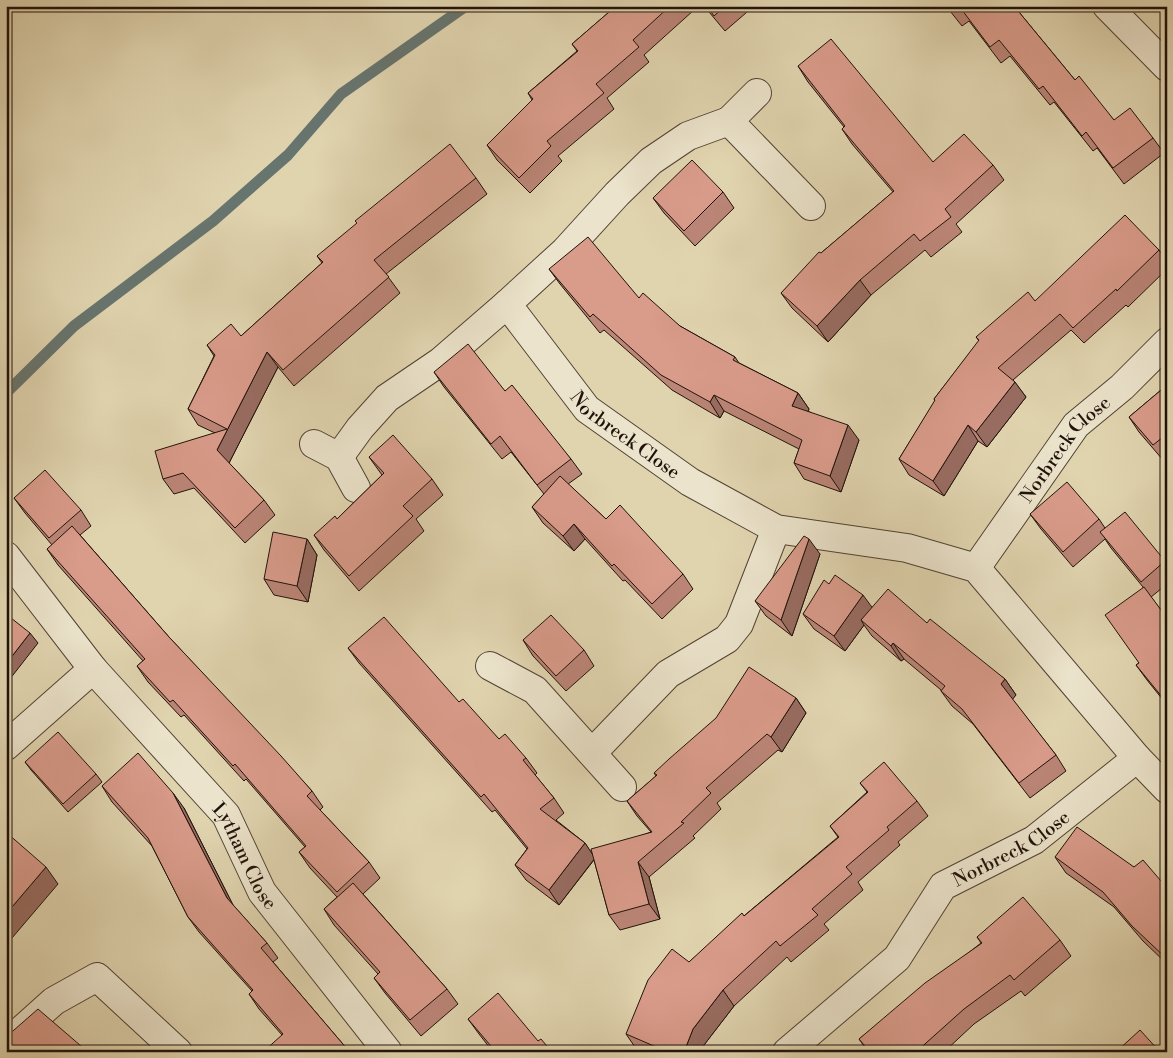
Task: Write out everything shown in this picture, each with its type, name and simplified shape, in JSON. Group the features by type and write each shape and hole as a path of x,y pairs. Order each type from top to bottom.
{"street":[{"path":"1107,6 1167,67"},
{"path":"339,457 360,428 387,398 440,362 508,304 565,251 617,194 651,161 688,136 729,122 758,93"},
{"path":"729,122 811,206"},
{"name":"Norbreck Close","path":"508,304 587,409 690,482 776,529 907,548 976,568 1076,424 1122,387 1167,342"},
{"path":"314,444 339,457 356,488"},
{"path":"592,753 668,674 727,639 739,624 776,529"},
{"name":"Lytham Close","path":"6,556 93,669 226,814 262,892 388,1052"},
{"path":"976,568 1137,758 1167,789"},
{"path":"490,666 535,690 622,787"},
{"path":"6,746 93,669"},
{"name":"Norbreck Close","path":"787,1052 897,958 944,886 1034,840 1137,758"},
{"path":"6,1044 54,1000 97,976 178,1052"}],"building":[{"path":"616,6 670,6 633,40 639,47 596,84 604,93 547,141 551,146 519,178 487,145 533,99 528,93 578,51 572,44"},
{"path":"707,6 725,6 714,16"},
{"path":"948,6 957,6 952,11"},
{"path":"959,6 1014,6 1075,80 1079,76 1114,120 1130,108 1153,138 1113,168 1086,132 1082,136 1043,86 1039,89 999,40 990,47"},
{"path":"831,39 933,162 964,134 993,165 945,209 951,217 920,241 914,234 860,280 817,326 781,293 819,252 821,253 894,191 842,129 845,126 798,66"},
{"path":"450,144 476,178 374,260 389,277 283,370 267,352 217,450 264,500 235,528 183,473 163,479 155,451 227,429 188,409 215,355 207,345 231,324 241,336 323,262 317,256 357,223 355,221"},
{"path":"692,160 723,192 684,231 653,198"},
{"path":"1125,215 1159,250 1117,291 1116,289 1073,328 1060,314 998,368 1015,382 976,432 968,425 933,481 899,459 934,399 979,340 976,337 1028,292 1035,301"},
{"path":"588,237 639,298 643,293 680,326 735,357 733,360 798,393 792,406 848,425 830,476 794,463 802,440 714,395 710,402 661,375 593,314 590,317 549,269"},
{"path":"468,344 505,391 512,385 571,459 537,485 500,436 491,444 434,372"},
{"path":"1167,385 1167,434 1153,445 1129,417"},
{"path":"393,435 432,479 403,506 413,516 349,576 314,535 335,516 337,519 384,473 369,457"},
{"path":"45,470 81,510 49,538 14,498"},
{"path":"560,476 606,519 620,505 683,574 652,604 614,564 612,566 574,524 563,536 532,507"},
{"path":"1067,482 1099,519 1063,552 1030,514"},
{"path":"1125,512 1165,561 1141,582 1100,532"},
{"path":"72,526 169,637 312,791 307,796 369,862 337,892 299,852 306,846 235,764 233,766 173,700 170,702 137,666 145,659 47,549"},
{"path":"273,532 307,539 297,586 264,579"},
{"path":"804,536 809,539 781,620 755,601"},
{"path":"835,575 863,595 834,636 803,614 824,580 829,584"},
{"path":"1144,587 1167,618 1167,703 1136,665 1139,663 1105,615"},
{"path":"888,589 927,623 930,619 1005,679 1001,684 1056,755 1019,783 962,709 941,691 945,686 893,643 891,646 861,620"},
{"path":"6,614 30,633 6,664"},
{"path":"551,615 584,650 556,676 523,640"},
{"path":"384,617 459,702 463,699 499,739 505,734 526,758 523,760 554,798 540,809 585,843 549,890 515,865 528,848 484,794 481,797 348,648"},
{"path":"749,667 796,698 771,737 767,734 706,788 711,793 681,822 684,823 638,862 649,904 609,915 591,849 652,832 627,801 657,775 654,773 669,759 716,718"},
{"path":"58,732 96,774 63,804 25,762"},
{"path":"138,753 173,793 227,898 267,943 261,948 348,1050 352,1052 263,1052 283,1034 249,994 253,990 188,917 148,838 102,786"},
{"path":"884,762 917,801 887,827 889,830 846,867 852,874 812,909 818,915 780,946 776,941 723,990 693,1029 684,1052 668,1052 626,1034 648,980 672,949 689,962 742,913 744,916 839,837 830,826 868,792 860,783"},
{"path":"1077,827 1134,867 1143,860 1167,888 1167,959 1132,926 1103,892 1055,857"},
{"path":"6,834 46,867 6,914"},
{"path":"353,883 447,989 410,1020 374,978 380,972 324,909"},
{"path":"1023,897 1060,940 1014,980 1010,975 964,1009 916,1052 870,1052 859,1039 925,983 982,943 977,937"},
{"path":"498,993 538,1041 541,1039 552,1052 496,1052 468,1019"},
{"path":"38,1009 88,1052 6,1052 6,1037"},
{"path":"1140,1030 1160,1052 1116,1052"}],"waterway":[{"path":"6,393 74,326 213,221 288,155 341,94 466,6"}]}
